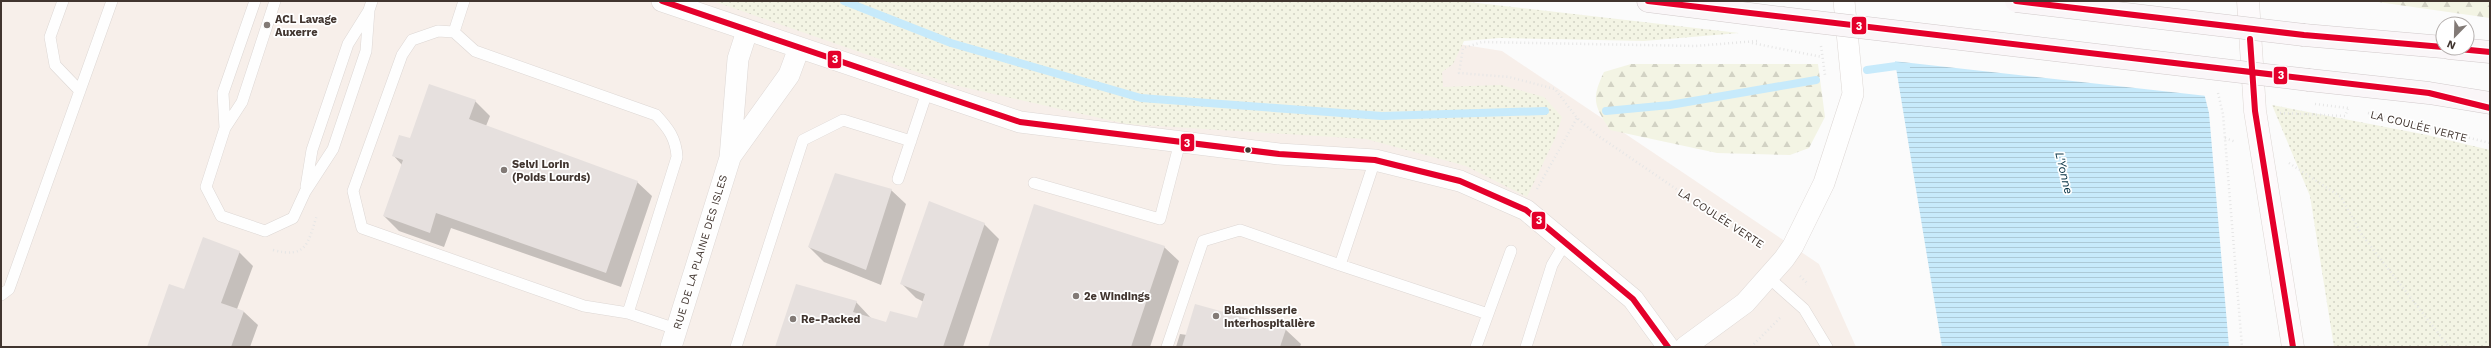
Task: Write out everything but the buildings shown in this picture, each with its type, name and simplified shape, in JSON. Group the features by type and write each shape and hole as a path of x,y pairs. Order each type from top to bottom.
{"main road":[{"path":"1648,1 1782,18 2429,93 2490,103"},
{"path":"2016,1 2304,35 2435,47"},
{"path":"2475,51 2489,52"},
{"path":"2429,93 2490,108"}],"street":[{"path":"662,1 927,92 1020,122 1279,154 1375,160 1460,181 1526,210 1633,299 1668,347"},
{"path":"1685,347 1745,303 1793,246 1824,184 1853,94 1844,1"},
{"path":"2248,1 2255,111 2293,347"},
{"name":"RUE DE LA PLAINE DES ISLES","path":"673,338 730,158 738,59 747,31"},
{"name":"RUE DE LA PLAINE DES ISLES","path":"730,158 789,75 799,48"}],"lane":[{"path":"63,1 50,37 55,65 80,91"},
{"path":"1,295 9,289 112,1"},
{"path":"225,128 223,93 255,1"},
{"path":"276,1 242,102 225,128 206,187 221,216 265,231 294,218 305,192 332,149 366,51 370,6"},
{"path":"454,32 464,1"},
{"path":"305,192 312,150 348,44 370,6"},
{"path":"628,313 678,157 677,143 667,127 656,115 475,51 454,32 438,31 412,40 402,55 353,191 362,228 584,306 628,313 673,338"},
{"path":"898,179 927,92"},
{"path":"736,347 803,140 843,120 911,141"},
{"path":"1034,183 1160,219 1180,142"},
{"path":"1340,265 1375,160"},
{"path":"1166,347 1203,241 1240,230 1488,314"},
{"path":"1526,347 1552,265 1565,243"},
{"path":"1476,347 1511,251"},
{"path":"1768,276 1804,309 1827,347"}],"path":[{"name":"LA COULÉE VERTE","path":"1762,41 1695,46 1482,42 1463,48 1459,72 1509,78 1555,89 1577,118 1597,135 1729,226 1769,249"},
{"path":"1748,42 1822,57"},
{"path":"1820,43 1826,80"},
{"path":"2218,91 2225,138 2242,347"},
{"name":"LA COULÉE VERTE","path":"2255,111 2345,116 2348,108 2356,110"},
{"name":"LA COULÉE VERTE","path":"2363,112 2490,143"},
{"path":"1526,210 1577,118"},
{"path":"2225,138 2283,157 2294,168 2341,197 2362,235 2449,347"}],"shaded area":[{"path":"1,1 1190,1 1502,51 1819,264 1856,347 1,347"}],"green space":[{"path":"713,1 1460,1 1739,33 1644,41 1499,38 1464,41 1453,64 1442,72 1443,87 1501,85 1544,97 1562,117 1556,136 1527,197 1466,166 1366,139 1126,124 954,85"},
{"path":"2371,1 2490,1 2490,18"},
{"path":"1631,64 1818,64 1825,117 1809,148 1790,155 1717,153 1610,130 1600,115 1596,102 1597,89 1604,72"},
{"path":"2272,105 2427,135 2490,150 2490,347 2334,347 2310,196"}],"water":[{"name":"L'Yonne","path":"1885,1 2181,1 2209,113 2229,347 1942,347"}],"pier":[{"path":"1883,1 2183,1 2207,96 1893,61"}],"waterway":[{"path":"844,1 951,43 1141,98 1382,116 1545,111"},
{"path":"1867,70 1896,66 1906,67"},
{"path":"1606,111 1670,105 1816,80"}],"transit line":[{"name":"3","path":"662,1 1020,122 1279,154 1375,160 1460,181 1526,210 1633,299 1668,347"},
{"name":"3","path":"1648,1 2429,93 2490,108"},
{"name":"3","path":"2016,1 2304,35 2435,46"},
{"name":"3","path":"2250,39 2255,111 2293,347"},
{"name":"3","path":"2475,51 2490,52"}],"place":[{"name":"ACL Lavage Auxerre","path":"267,25"},
{"name":"Selvi Lorin (Poids Lourds)","path":"504,170"},
{"name":"2e Windings","path":"1076,296"},
{"name":"Blanchisserie Interhospitalière","path":"1216,316"},
{"name":"Re-Packed","path":"793,319"}]}
